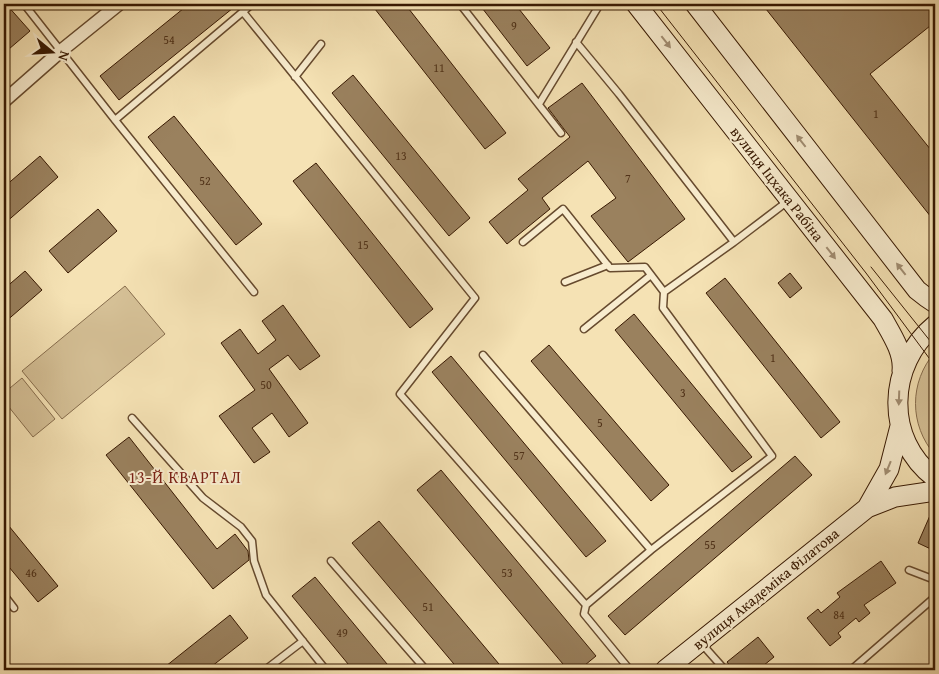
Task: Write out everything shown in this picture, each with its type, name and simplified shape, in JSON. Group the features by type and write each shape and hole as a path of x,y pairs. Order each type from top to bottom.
{"main road":[{"name":"вулиця Іцхака Рабіна","path":"636,4 883,320 899,350 903,366 902,371"},
{"path":"695,4 917,290 935,303"},
{"path":"935,325 917,342 902,371 898,398 900,426 910,450 935,478"},
{"name":"вулиця Академіка Філатова","path":"867,508 889,469 900,426"},
{"name":"вулиця Академіка Філатова","path":"666,670 867,508 895,497 935,491"}],"street":[{"path":"4,101 62,50 119,4"}],"lane":[{"path":"24,4 254,292"},
{"path":"115,120 252,4"},
{"path":"460,4 561,133"},
{"path":"539,104 600,4"},
{"path":"243,12 475,298 400,394 586,605"},
{"path":"576,42 619,94 734,242"},
{"path":"295,78 321,44"},
{"path":"664,292 789,200"},
{"path":"522,242 563,209 610,268 645,267 664,292 663,308 772,456 652,550 586,605 584,614 630,670"},
{"path":"565,282 608,265"},
{"path":"584,329 650,275"},
{"path":"483,355 652,550"},
{"path":"132,418 203,498 240,526 252,541 254,561 266,595 326,670"},
{"path":"331,561 426,670"},
{"path":"910,570 935,580"},
{"path":"4,595 14,608"},
{"path":"852,670 935,597"},
{"path":"265,670 303,641"},
{"path":"700,642 725,670"}],"shaded area":[{"path":"125,286 165,334 62,419 22,371"},
{"path":"935,352 935,455 926,443 920,430 916,404 920,377 926,364"},
{"path":"22,378 55,419 33,437 4,401 4,393"}],"building":[{"path":"4,4 30,31 9,49 4,42"},
{"path":"189,4 238,4 119,100 100,76"},
{"path":"371,4 405,4 506,133 485,149"},
{"path":"479,4 515,4 550,48 527,66"},
{"path":"762,4 935,4 935,22 870,74 935,155 935,222"},
{"path":"353,75 470,218 449,236 332,93"},
{"path":"582,83 685,219 628,262 591,216 616,198 588,161 542,198 550,209 507,244 489,222 528,190 518,179 570,137 548,108"},
{"path":"174,116 262,224 236,245 148,137"},
{"path":"40,156 58,177 4,224 4,187"},
{"path":"316,163 433,309 410,328 293,181"},
{"path":"98,209 117,231 68,273 49,251"},
{"path":"25,271 42,290 4,323 4,289"},
{"path":"790,273 802,288 790,298 778,283"},
{"path":"725,278 840,422 821,438 706,293"},
{"path":"283,305 320,356 300,370 288,355 269,369 308,423 289,437 272,413 252,428 270,452 254,463 219,416 255,390 221,343 240,329 258,354 276,340 262,321"},
{"path":"634,314 752,457 732,472 615,330"},
{"path":"549,345 669,485 651,501 531,361"},
{"path":"451,356 606,541 586,557 432,372"},
{"path":"129,437 217,549 235,534 248,551 249,560 213,589 106,455"},
{"path":"795,456 812,475 625,635 608,616"},
{"path":"441,470 596,656 579,670 568,670 417,490"},
{"path":"935,504 935,551 918,543"},
{"path":"4,520 58,586 38,602 4,561"},
{"path":"379,521 504,670 459,670 352,543"},
{"path":"881,561 896,583 864,605 870,613 859,622 856,618 838,633 841,637 830,646 807,618 818,609 821,613 840,597 837,593"},
{"path":"315,577 392,670 353,670 292,596"},
{"path":"230,615 248,638 207,670 161,670"},
{"path":"758,637 774,657 758,670 733,670 727,662"}],"tram line":[{"path":"656,4 866,273 935,366"},
{"path":"871,267 935,347"}],"district":[{"name":"13-Й КВАРТАЛ","path":"185,477"}]}
